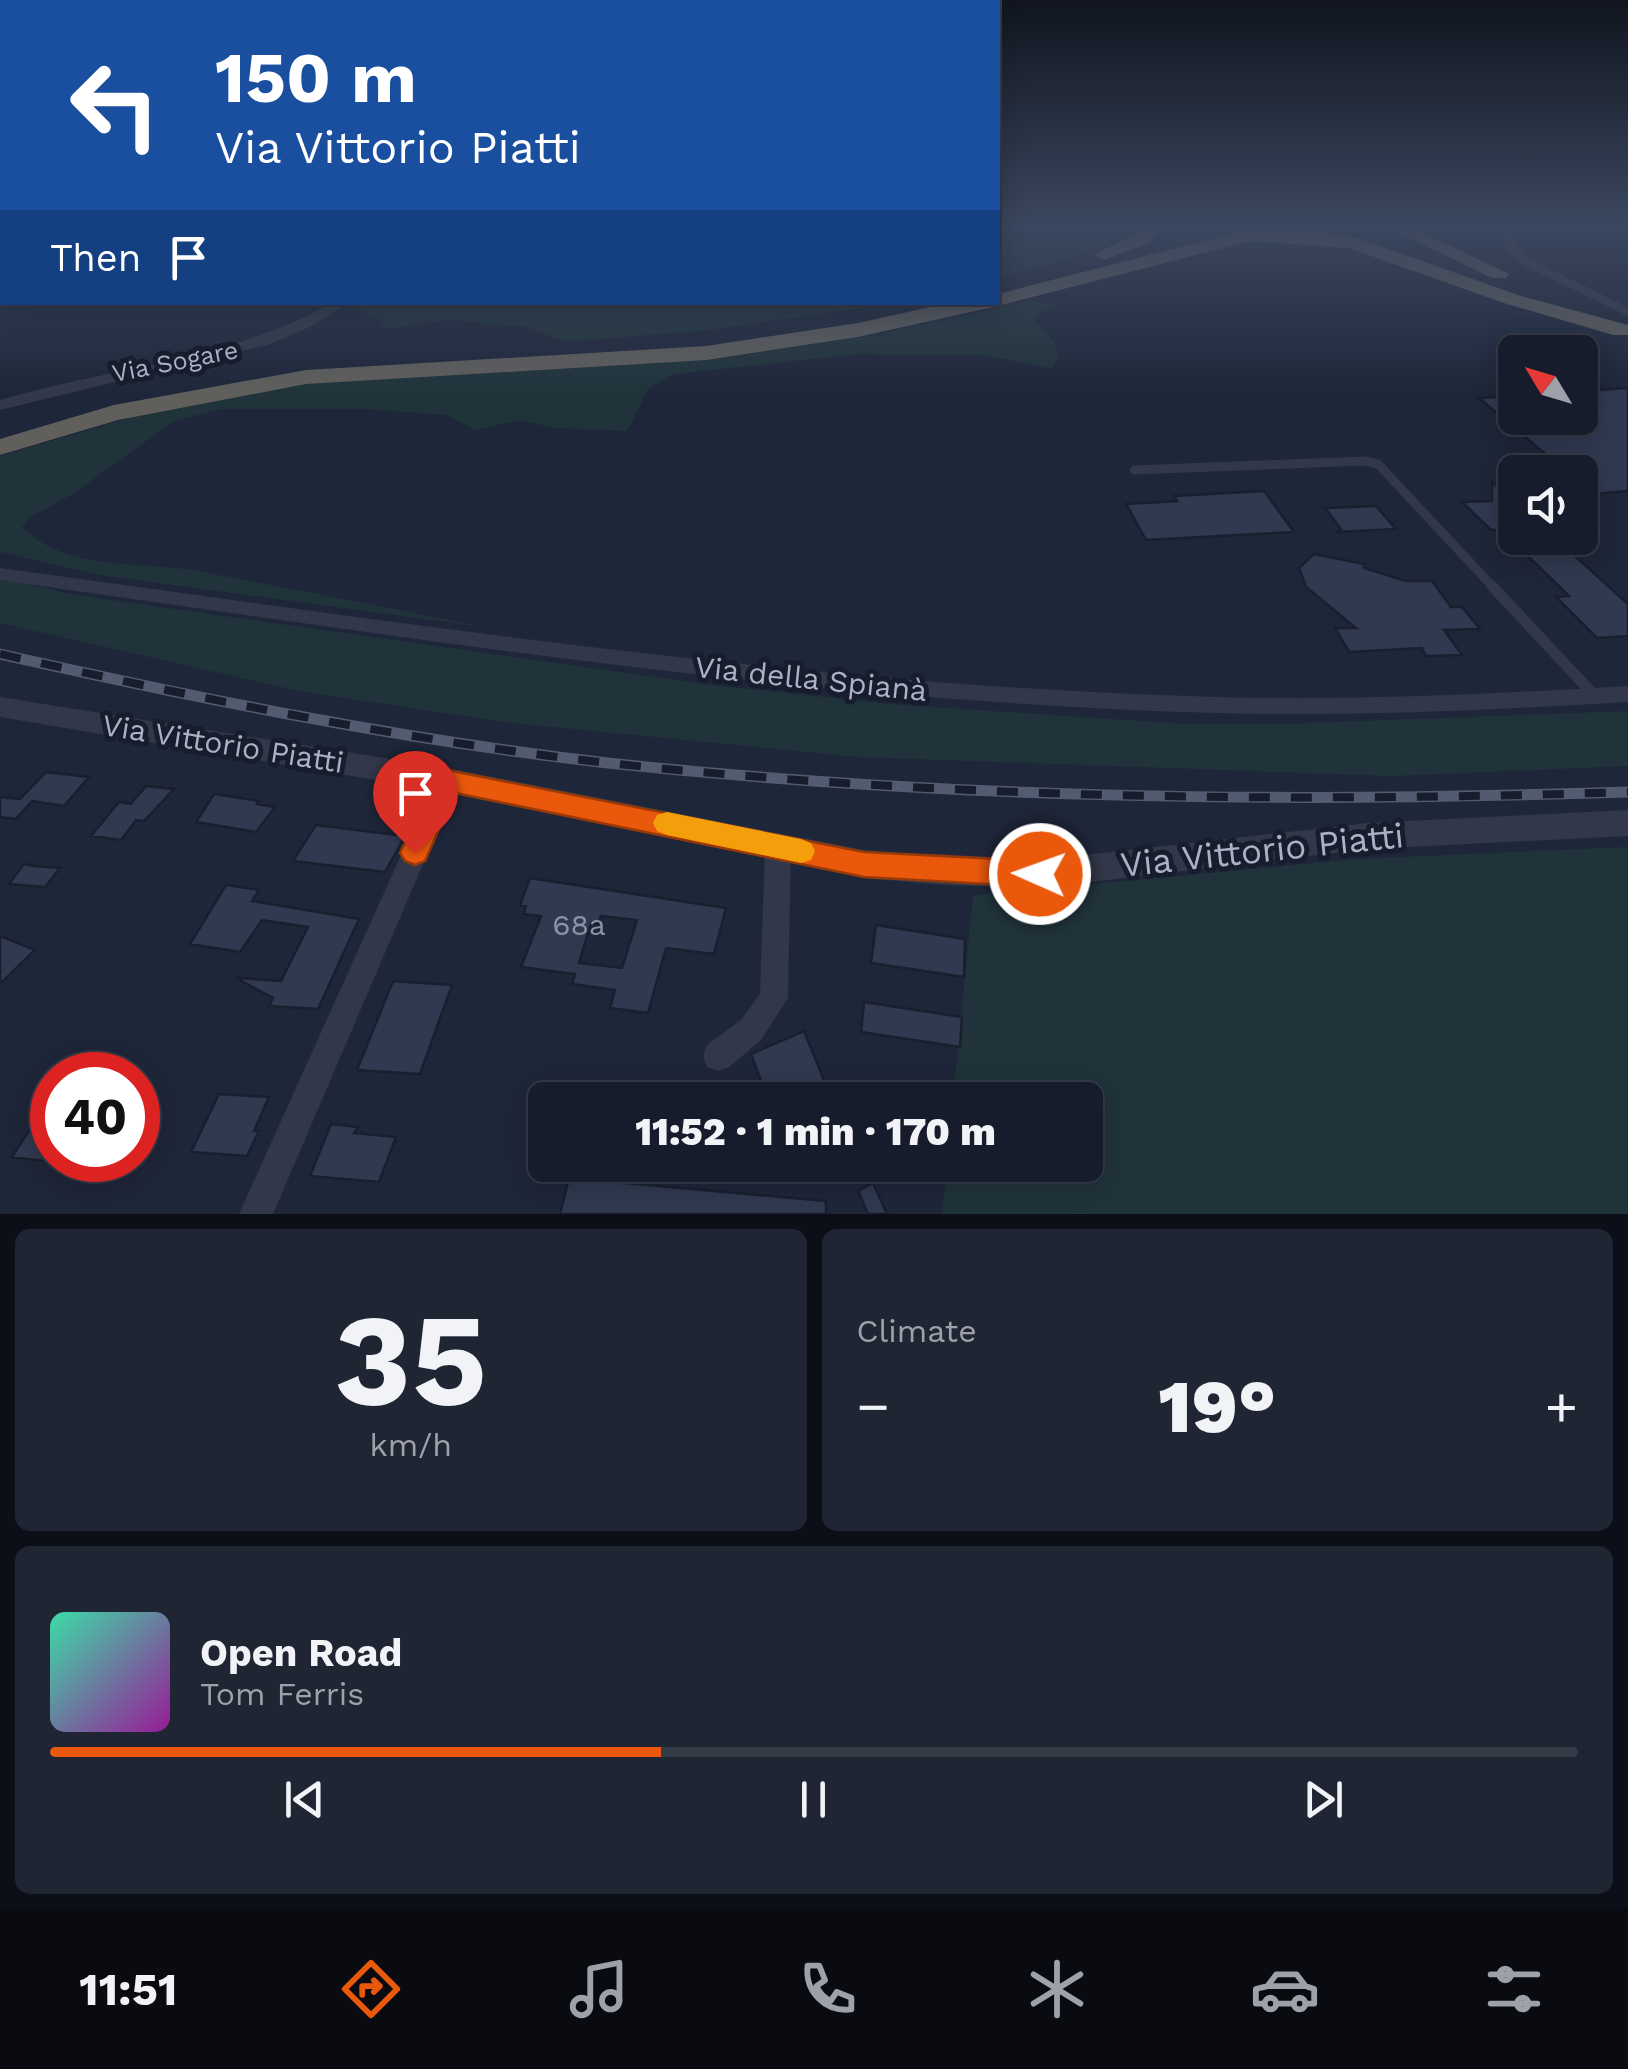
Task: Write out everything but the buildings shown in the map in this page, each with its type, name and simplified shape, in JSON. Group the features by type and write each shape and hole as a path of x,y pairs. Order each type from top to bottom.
{"highway":[{"path":"1000,299 1064,282"},
{"path":"1464,282 1511,298 1626,325"},
{"path":"1507,282 1626,325"},
{"path":"1526,282 1626,325"},
{"path":"0,429 131,393 247,371 400,358 646,346 832,322 918,305"},
{"path":"0,447 114,413 287,380 706,353 858,330 970,305"}],"street":[{"path":"1558,282 1626,325"},
{"name":"Via Sogare","path":"0,404 61,385 244,348 307,324 339,305"},
{"name":"Via della Spianà","path":"0,574 785,678 1068,702 1284,708 1628,694"},
{"name":"Via Vittorio Piatti","path":"0,707 447,780 864,864 1040,874 1368,836 1628,824"},
{"path":"256,1214 447,780"},
{"path":"718,1056 751,1030 774,998 778,846"}],"lane":[{"path":"1134,470 1365,460 1378,464 1596,696"}],"shaded area":[{"path":"1026,302 1059,303 1033,318 1054,342 1059,356 1052,368 984,355 858,354 673,374 649,388 627,431 554,428 520,420 476,430 446,415 365,409 221,409 174,421 71,495 30,517 22,527 49,547 82,558 197,571 484,627 100,575 0,552 0,456 146,413 301,384 726,357 875,335"},
{"path":"880,305 711,330 562,341 527,327 447,320 385,329 379,320 356,308"},
{"path":"0,578 76,595 712,685 889,704 1185,724 1628,711 1628,766 1393,776 858,757 504,722 299,691 0,623"},
{"path":"1628,847 1628,1214 942,1214 945,1182 1103,1182 1103,1082 955,1082 973,895 1357,859"}],"railway":[{"path":"0,654 379,730 531,754 735,775 1118,795 1373,797 1628,792"}],"slow traffic":[{"path":"667,823 801,851"}],"route":[{"path":"415,853 447,780 864,864 1040,874"}]}
